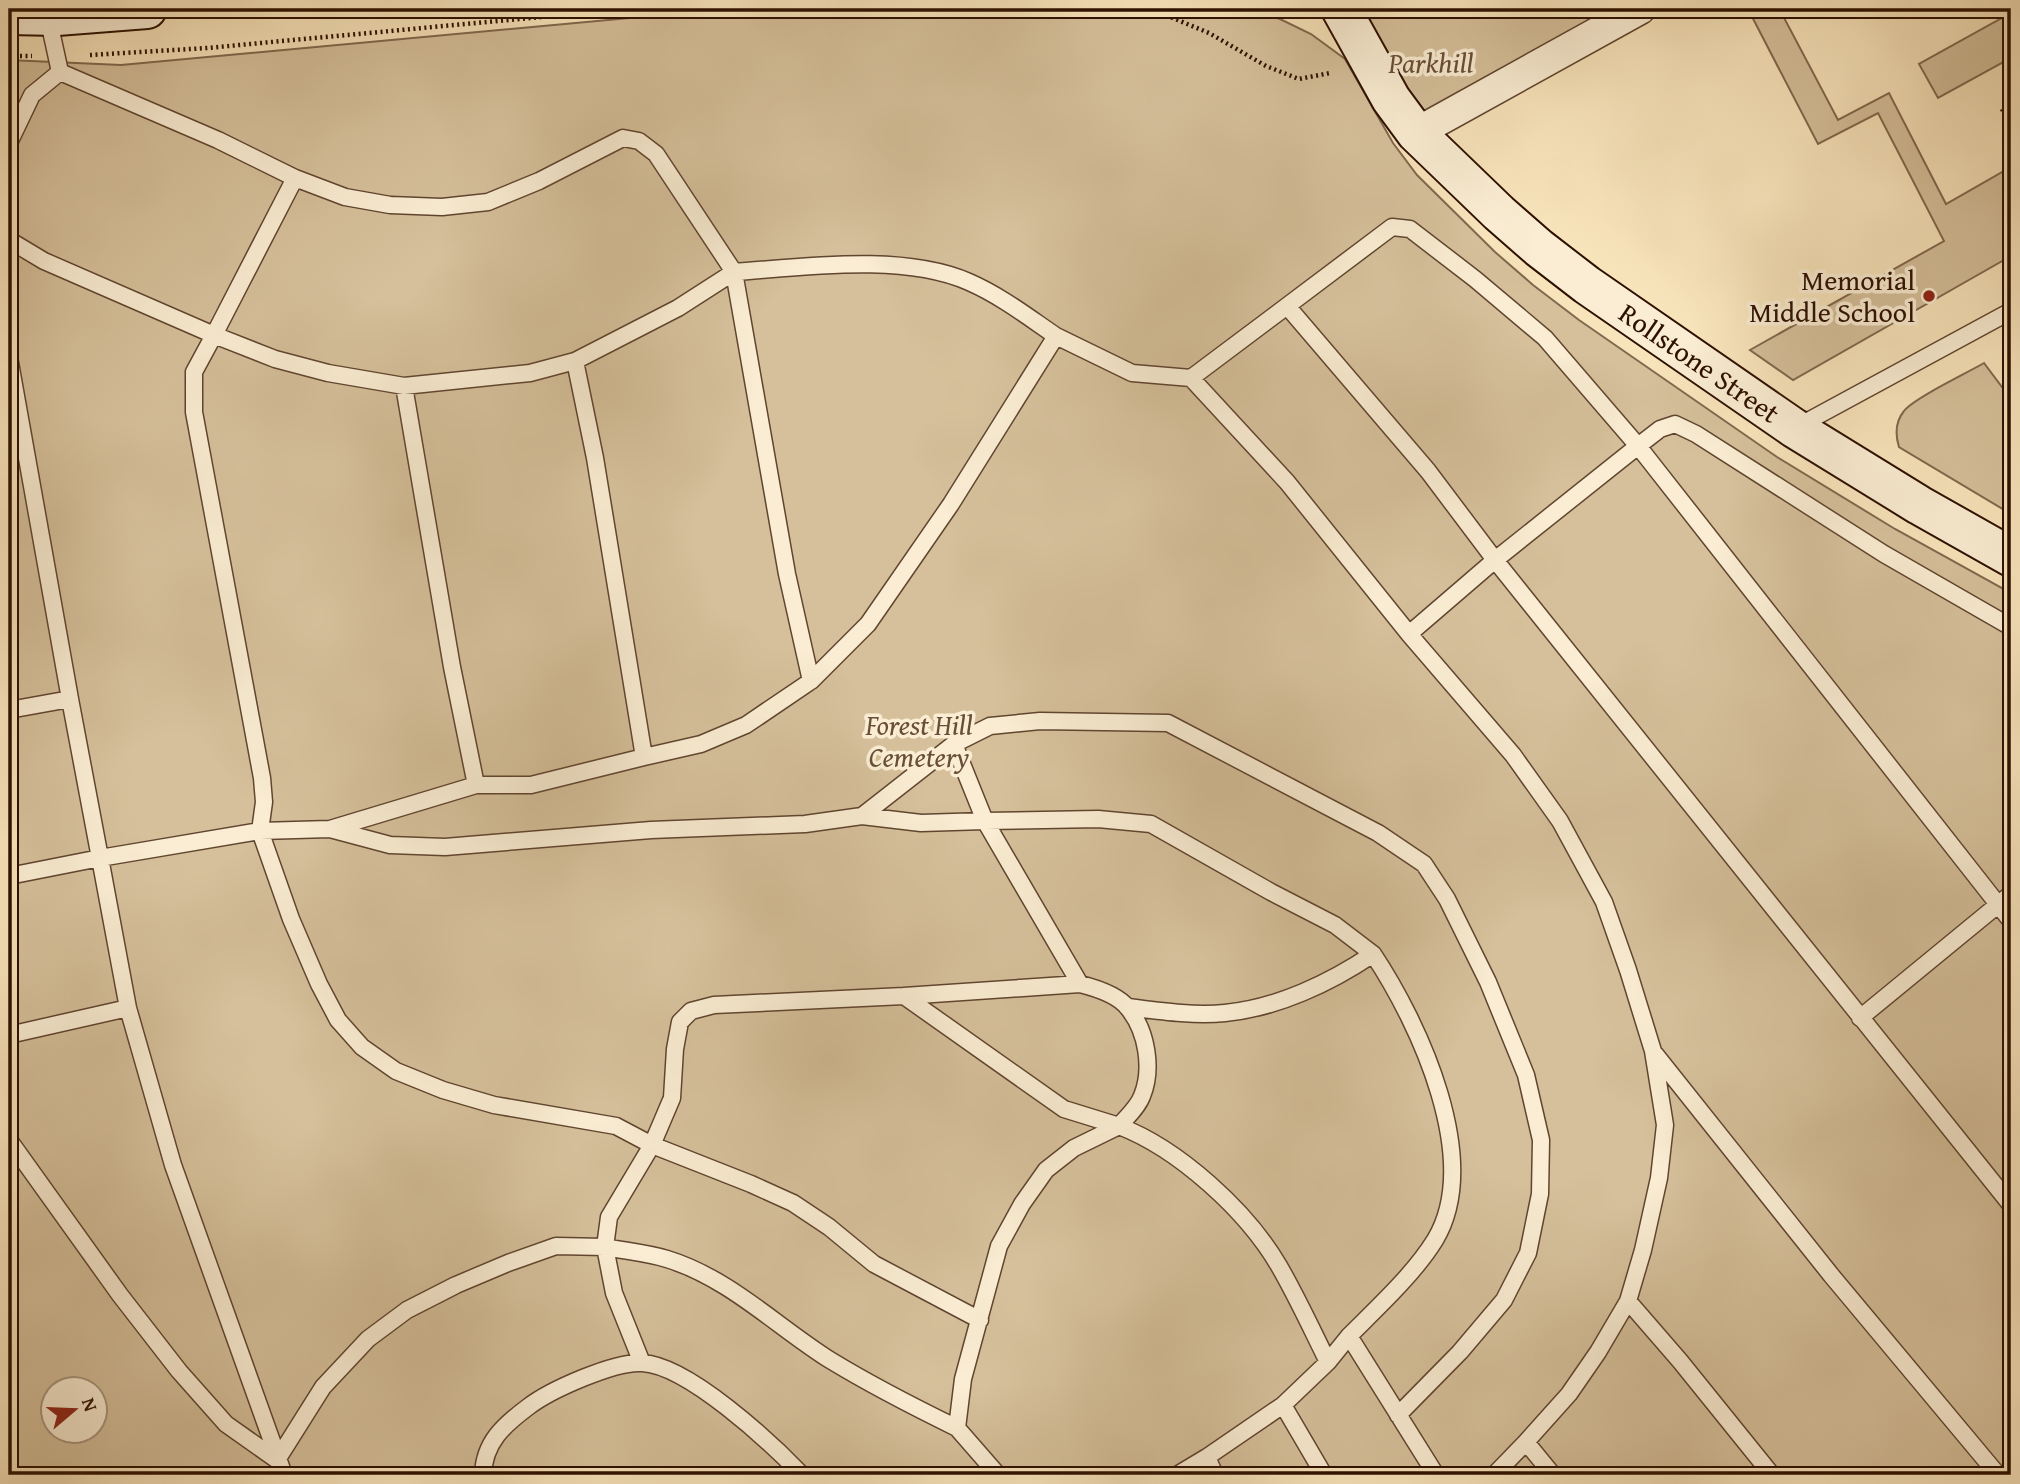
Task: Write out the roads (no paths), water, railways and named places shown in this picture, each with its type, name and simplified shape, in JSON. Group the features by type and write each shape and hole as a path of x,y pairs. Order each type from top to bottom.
{"main road":[{"path":"9,15 48,16 147,9"},
{"name":"Rollstone Street","path":"1341,9 1391,99 1416,133 1539,248 1587,285 1794,428 1919,505 2011,556"}],"street":[{"path":"1416,133 1640,9"}],"lane":[{"path":"48,16 58,64"},
{"path":"9,143 32,94 58,64"},
{"path":"58,64 295,178 345,197 390,205 442,207 488,202 539,181 623,138 639,141 656,154 734,272 787,574 811,681"},
{"path":"295,178 194,372 194,412 262,778 264,803 260,831 291,919 338,1020 362,1046 396,1071 443,1090 506,1107 616,1126 652,1145 793,1203 830,1227 874,1264 980,1320"},
{"path":"9,240 44,261 275,359 328,373 404,386 530,373 575,361 678,308 734,272 825,265 910,267 966,281 1001,298 1056,336 1132,373 1191,378 1392,227 1410,229 1545,338 1638,446 2011,921"},
{"path":"1287,306 1427,471 1495,560 2011,1205"},
{"path":"1794,428 2011,311"},
{"path":"9,876 260,831 330,829 475,786 531,785 701,744 746,725 811,681 867,624 951,504 1056,336"},
{"path":"9,357 128,1008 173,1165 280,1468"},
{"path":"575,361 595,458 644,757"},
{"path":"1191,378 1287,482 1409,634 1513,755 1560,821 1604,902 1653,1052 1665,1125 1659,1178 1628,1301 1576,1383 1494,1475"},
{"path":"404,386 475,786"},
{"path":"1409,634 1495,560 1638,446 1660,429 1675,424 1696,434 1884,554 2011,627"},
{"path":"9,710 70,699"},
{"path":"862,816 954,744 990,726 1040,721 1168,723 1378,833 1424,864 1440,887 1488,982 1526,1075 1541,1140 1540,1194 1528,1253 1504,1300 1460,1352 1398,1415"},
{"path":"954,744 985,821 1080,984"},
{"path":"330,829 390,845 445,847 651,830 804,824 862,816 921,824 1098,819 1151,824 1335,925 1373,954 1413,1023 1437,1085 1449,1130 1452,1166 1449,1205 1435,1240 1397,1287 1349,1336 1328,1362 1283,1405 1177,1475"},
{"path":"1860,1017 2011,894"},
{"path":"642,1363 614,1293 605,1247 609,1217 652,1145 671,1098 680,1022 691,1011 714,1006 1080,984 1100,989 1128,1007 1176,1013 1224,1013 1265,1005 1317,987 1347,972 1373,954"},
{"path":"904,996 1065,1109 1139,1134 1186,1164 1233,1205 1277,1263 1328,1362"},
{"path":"957,1428 963,1379 999,1246 1022,1204 1046,1170 1074,1148 1119,1126 1142,1098 1149,1072 1143,1038 1128,1007"},
{"path":"9,1035 128,1008"},
{"path":"1653,1052 1832,1275 1998,1475"},
{"path":"9,1140 120,1295 179,1371 226,1424 280,1468"},
{"path":"280,1468 323,1387 368,1339 407,1310 467,1280 556,1246 605,1247 668,1259 713,1279 828,1359 892,1396 957,1428 998,1475"},
{"path":"1628,1301 1772,1475"},
{"path":"1349,1336 1436,1475"},
{"path":"483,1475 489,1447 503,1426 535,1402 584,1377 642,1363 670,1371 712,1396 780,1452 802,1475"},
{"path":"1283,1405 1324,1475"},
{"path":"1526,1442 1553,1475"},
{"path":"1207,1457 1215,1475"}],"place":[{"name":"Memorial Middle School","path":"1929,296"}],"park label":[{"name":"Parkhill","path":"1431,63"},
{"name":"Forest Hill Cemetery","path":"919,741"}]}
